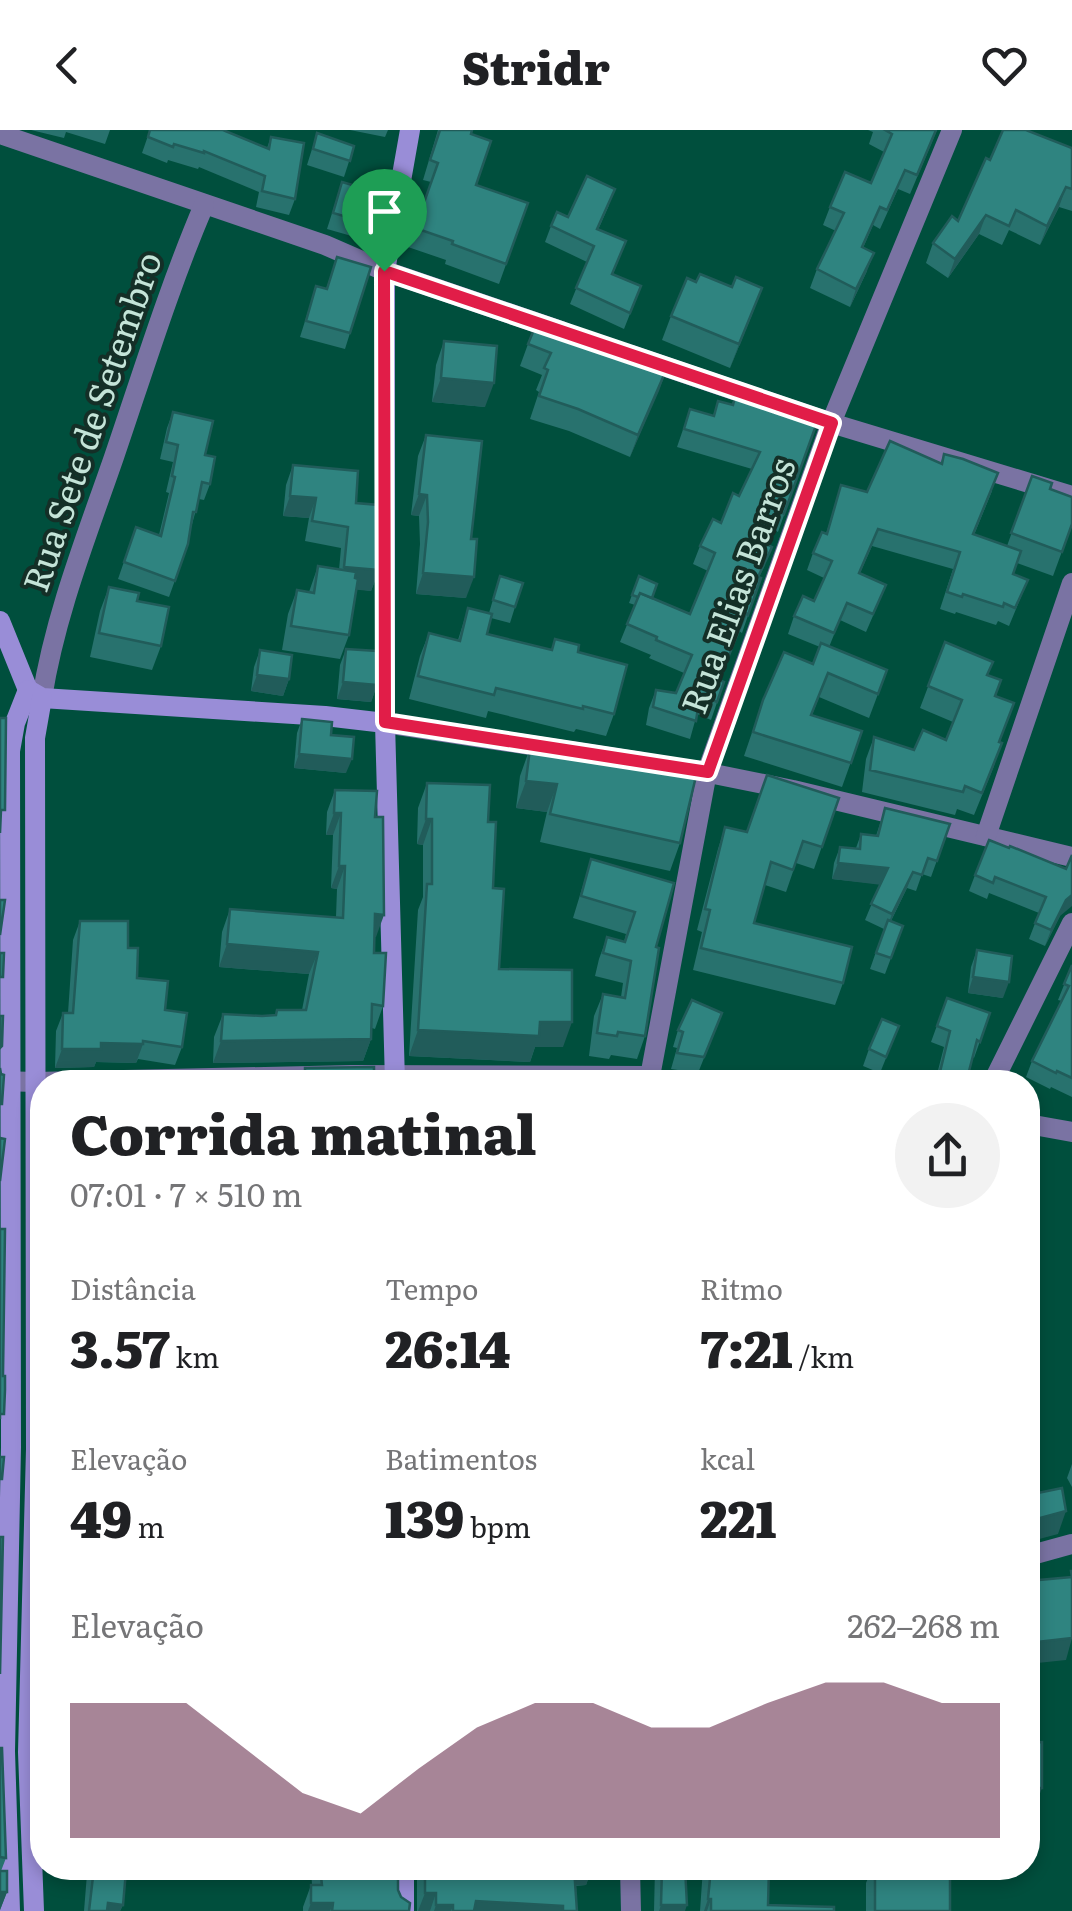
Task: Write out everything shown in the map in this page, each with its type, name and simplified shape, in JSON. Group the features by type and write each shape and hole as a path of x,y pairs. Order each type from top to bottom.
{"street":[{"path":"395,1070 385,722 384,271 410,130"},
{"name":"Rua Elias Barros","path":"651,1070 708,772 832,423 952,130"},
{"path":"0,134 324,245 384,271 832,423 1072,496"},
{"name":"Rua Sete de Setembro","path":"10,1911 2,1751 10,751 15,723 35,694 48,661 158,325 204,205"},
{"path":"986,836 1072,583"},
{"path":"0,620 35,694 385,722 708,772 1072,856"},
{"name":"Rua Sete de Setembro","path":"34,1070 35,694"},
{"path":"999,1070 1072,923"},
{"path":"5,1081 30,1082"},
{"path":"1040,1126 1072,1132"},
{"path":"1040,1553 1072,1544"},
{"path":"2,1751 30,1751"},
{"name":"Rua Sete de Setembro","path":"34,1880 34,1911"},
{"path":"404,1880 404,1911"},
{"path":"630,1880 631,1911"}],"building":[{"path":"150,130 223,130 269,149 271,137 304,143 295,199 262,191 265,176 204,151 174,144 173,147 148,137"},
{"path":"440,130 472,130 471,134 491,141 476,185 528,203 506,264 415,228 438,163 430,160"},
{"path":"885,130 936,130 917,175 905,170 887,210 880,207 862,247 874,253 856,289 817,269 844,213 830,207 845,172 871,183 892,134"},
{"path":"1003,130 1026,130 1072,148 1072,189 1066,187 1047,226 1016,210 1009,226 986,215 955,259 933,243 952,216 958,221"},
{"path":"317,133 354,146 350,161 313,149"},
{"path":"587,176 615,189 597,229 626,241 612,274 641,286 630,313 576,288 594,246 551,226 557,212 568,217"},
{"path":"342,182 387,195 382,227 333,213"},
{"path":"337,257 371,267 350,333 306,321 316,286 327,289"},
{"path":"700,274 732,287 736,277 762,288 739,344 671,316 687,278 696,282"},
{"path":"538,320 561,330 563,326 667,368 638,435 539,396 551,353 528,344"},
{"path":"444,341 497,346 494,383 441,378"},
{"path":"736,393 792,406 819,417 784,514 780,511 766,544 772,547 719,680 724,682 717,702 700,694 696,721 653,707 656,690 676,693 692,655 627,624 640,593 690,614 715,553 700,546 713,519 721,523 733,493 739,496 760,452 684,429 690,409 714,416 718,401 733,405"},
{"path":"173,412 213,421 205,455 215,457 210,484 202,482 175,581 124,562 136,527 161,536 175,477 172,476 178,445 166,442"},
{"path":"426,435 482,441 471,539 477,539 474,577 423,573 427,495 419,494"},
{"path":"890,441 942,464 944,454 998,473 973,534 1021,551 1013,574 1028,580 1015,608 947,592 960,552 878,529 859,573 886,585 873,614 847,603 834,633 794,616 803,596 814,601 832,561 813,553 822,532 827,534 841,485 867,492"},
{"path":"293,465 358,471 356,503 379,505 379,570 344,567 348,527 312,521 316,498 290,496"},
{"path":"1032,476 1052,483 1050,489 1072,497 1072,524 1062,552 1011,533"},
{"path":"318,566 356,572 349,635 291,626 297,590 314,593"},
{"path":"500,576 523,583 515,607 493,600"},
{"path":"639,576 657,584 652,598 640,593 638,597 632,595"},
{"path":"109,587 139,593 137,601 169,607 161,646 99,633"},
{"path":"468,608 492,614 487,634 552,650 555,639 579,645 578,652 627,665 614,714 496,688 494,695 418,676 429,633 460,641"},
{"path":"945,642 993,662 987,675 1001,680 995,696 1014,703 982,793 965,786 963,792 870,770 874,737 914,750 923,730 946,740 962,700 928,686"},
{"path":"821,643 887,670 878,694 828,673 811,715 862,731 851,763 753,732 784,652 813,664"},
{"path":"346,649 377,651 377,685 343,682"},
{"path":"260,650 292,655 289,679 257,675"},
{"path":"0,718 6,718 5,810 1,810 0,833"},
{"path":"302,719 332,722 331,735 354,737 352,759 299,754"},
{"path":"530,748 565,753 565,749 615,761 618,750 698,768 680,843 550,814 557,784 526,781"},
{"path":"767,775 839,798 822,847 803,841 793,870 771,862 754,923 852,947 843,983 701,948 710,910 705,909 725,827 747,832"},
{"path":"427,783 490,785 488,822 496,822 493,888 504,889 499,969 572,970 572,1022 540,1022 539,1036 418,1030 427,884 432,884 432,819 426,819"},
{"path":"335,790 377,791 375,817 383,817 384,915 375,914 374,953 386,953 383,1006 372,1004 371,1039 221,1041 223,1014 262,1016 276,1015 277,1010 306,1010 318,952 227,944 230,909 343,918 345,866 339,866 341,813 334,813"},
{"path":"885,808 950,824 937,861 928,858 922,875 913,872 892,914 871,904 888,868 838,863 840,847 860,849 861,834 878,836"},
{"path":"989,840 1066,869 1072,855 1072,895 1051,930 1035,923 1046,897 995,877 993,883 975,875"},
{"path":"591,859 674,883 656,947 659,948 645,1036 597,1033 603,994 625,998 631,961 603,953 607,937 625,942 635,912 581,896"},
{"path":"0,900 5,900 0,935"},
{"path":"888,920 903,926 891,958 876,953"},
{"path":"80,921 128,921 128,948 138,948 137,978 168,981 165,1010 187,1013 182,1047 143,1041 101,1043 101,1049 62,1049 63,1013 73,1013"},
{"path":"977,950 1012,956 1009,982 973,977"},
{"path":"0,953 4,953 3,977 0,977"},
{"path":"1072,965 1072,1078 1032,1061 1069,986 1064,984"},
{"path":"947,998 990,1013 980,1042 977,1040 969,1070 940,1070 950,1031 937,1026"},
{"path":"692,1000 722,1013 704,1057 677,1053 683,1032 678,1030"},
{"path":"0,1016 3,1016 0,1048"},
{"path":"882,1019 899,1026 886,1057 869,1049"},
{"path":"374,1067 374,1070 305,1070"},
{"path":"0,1068 4,1075 2,1104 0,1104"},
{"path":"0,1138 5,1139 0,1181"},
{"path":"0,1229 5,1229 4,1414 0,1414"},
{"path":"0,1457 4,1457 2,1479 0,1479"},
{"path":"1062,1488 1066,1511 1040,1518 1040,1493"},
{"path":"0,1537 3,1537 0,1674"},
{"path":"1072,1577 1072,1638 1040,1642 1040,1580"},
{"path":"1042,1742 1042,1788 1040,1788"},
{"path":"2,1748 6,1858 0,1857"},
{"path":"0,1871 7,1871 7,1892 0,1892"},
{"path":"93,1880 125,1880 123,1905 108,1903 107,1911 89,1911"},
{"path":"321,1880 398,1880 401,1897 410,1903 409,1911 332,1911 333,1903 311,1903 311,1885 322,1885"},
{"path":"425,1880 575,1880 577,1911 563,1911 563,1906 476,1901 474,1911 453,1911 453,1905 436,1905 436,1893 425,1893"},
{"path":"662,1880 686,1880 687,1905 661,1905"},
{"path":"710,1880 769,1880 768,1905 834,1907 834,1911 711,1911"},
{"path":"875,1880 950,1880 950,1911 875,1911"}],"route":[{"path":"384,271 832,423 708,772 385,722 384,271"}]}
